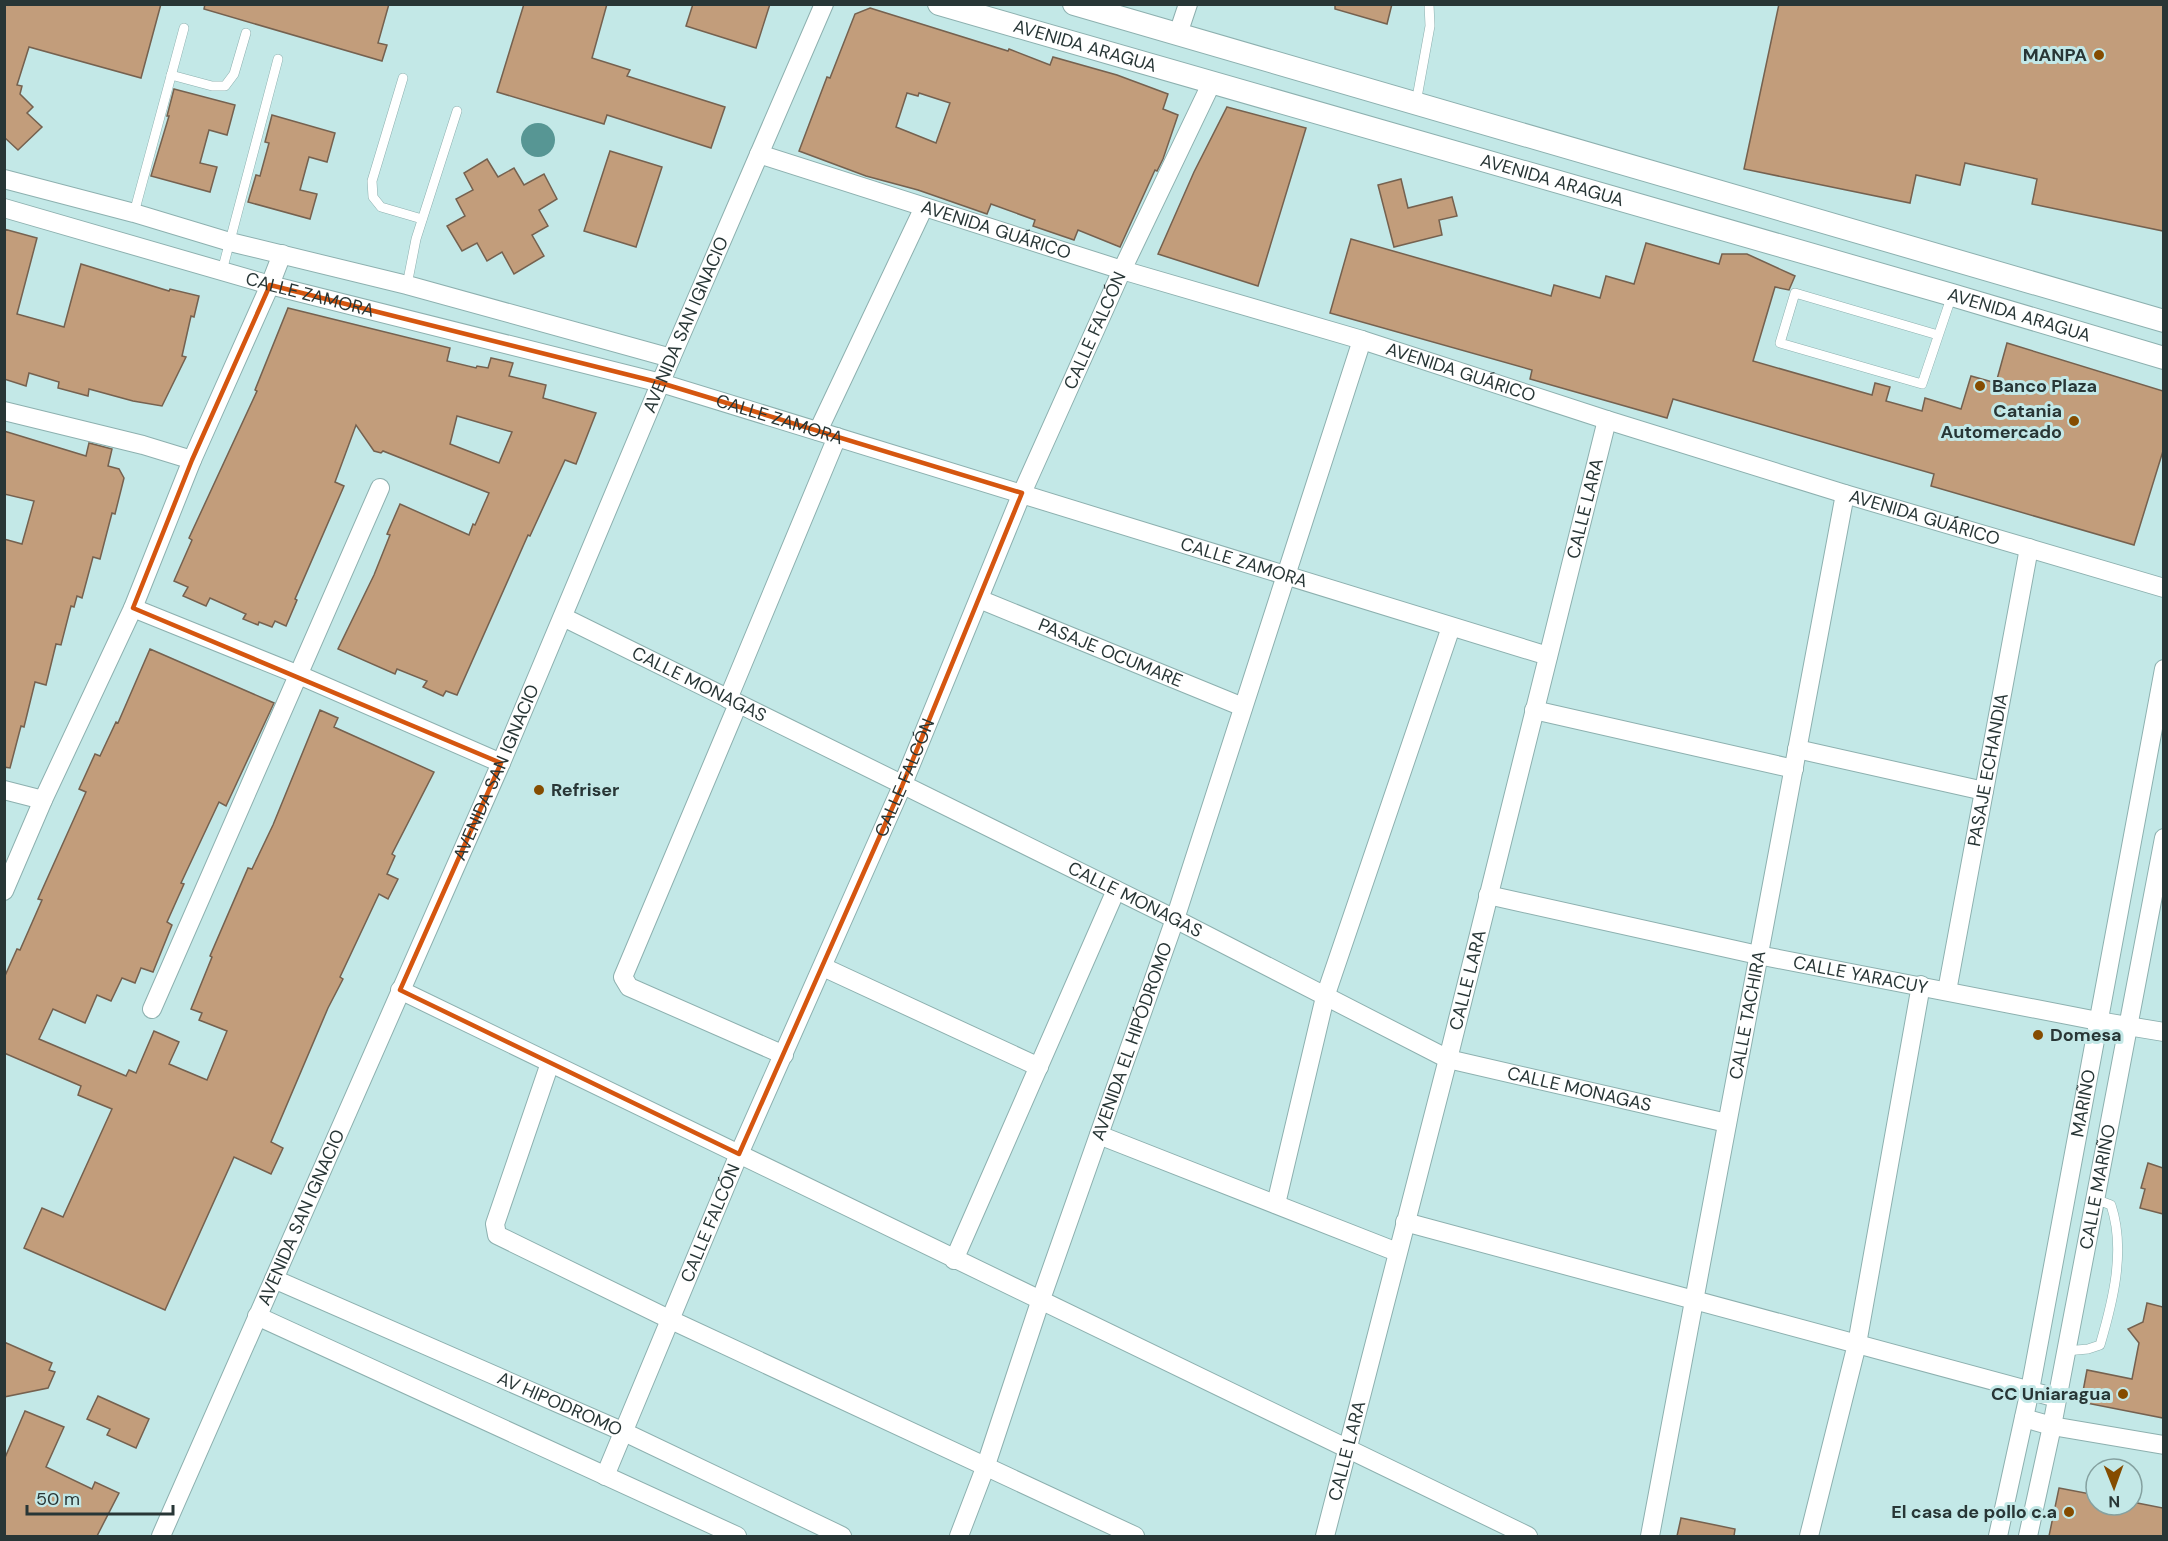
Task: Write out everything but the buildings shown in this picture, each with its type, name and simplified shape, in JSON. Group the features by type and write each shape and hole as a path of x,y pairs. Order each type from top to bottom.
{"street":[{"name":"AVENIDA SAN IGNACIO","path":"161,1536 501,763 671,358 824,4"},
{"name":"AVENIDA ARAGUA","path":"939,4 1952,295 2163,358"},
{"name":"AVENIDA ARAGUA","path":"1074,4 2163,321"},
{"path":"1178,34 1188,4"},
{"name":"CALLE FALCÓN","path":"605,1476 739,1154 902,786 1022,493 1122,270 1212,82"},
{"name":"AVENIDA GUÁRICO","path":"759,154 1122,270 1362,340 1606,420 1845,494 2163,588"},
{"name":"CALLE ZAMORA","path":"4,179 134,213 230,242 407,285 671,358"},
{"path":"818,432 924,207"},
{"name":"CALLE ZAMORA","path":"4,208 270,285 661,384 1548,656"},
{"path":"4,891 43,800 133,608 192,460 282,254"},
{"name":"AVENIDA EL HIPÓDROMO","path":"958,1536 986,1468 1040,1302 1175,919 1362,340"},
{"path":"4,411 143,445 192,460"},
{"name":"CALLE LARA","path":"1325,1536 1448,1059 1606,420"},
{"path":"784,1055 629,987 623,977 837,437"},
{"path":"152,1009 380,488"},
{"name":"CALLE TACHIRA","path":"1650,1536 1845,494"},
{"name":"PASAJE ECHANDIA","path":"1947,991 2029,548"},
{"name":"PASAJE OCUMARE","path":"979,599 1244,707"},
{"path":"133,608 299,675 501,763"},
{"name":"CALLE MONAGAS","path":"562,617 1175,919 1448,1059 1727,1123"},
{"path":"1276,1204 1325,997 1451,627"},
{"name":"MARIÑO","path":"1998,1536 2030,1390 2163,669"},
{"path":"1534,710 1794,769"},
{"path":"1797,749 1984,791"},
{"path":"4,790 43,800"},
{"name":"CALLE MARIÑO","path":"2028,1536 2052,1426 2163,838"},
{"path":"954,1260 1116,890"},
{"name":"CALLE YARACUY","path":"1488,895 1758,955 2163,1032"},
{"path":"823,967 1039,1067"},
{"path":"1809,1536 1857,1344 1921,985"},
{"path":"400,990 1040,1302 1528,1536"},
{"path":"549,1063 495,1224 497,1234 671,1320 1135,1536"},
{"path":"1099,1135 1397,1252"},
{"path":"1405,1222 2057,1398"},
{"name":"AV HIPODROMO","path":"274,1279 624,1432 842,1536"},
{"path":"257,1316 737,1536"},
{"path":"2024,1418 2052,1426 2163,1445"}],"lane":[{"path":"1416,103 1430,26 1429,4"},
{"path":"134,213 184,28"},
{"path":"171,75 212,86 225,86 234,74 246,33"},
{"path":"222,271 278,59"},
{"path":"403,78 372,181 373,197 381,207 422,219"},
{"path":"407,285 416,239 457,111"},
{"path":"1938,335 1795,292 1780,343 1922,384 1952,295"},
{"path":"2066,1351 2088,1349 2100,1345 2109,1314 2117,1260 2117,1223 2111,1205 2095,1199"}],"highlighted area":[{"path":"270,285 661,383 1022,493 902,786 739,1154 400,990 501,763 133,608 192,460"}],"water":[{"path":"538,123 550,128 555,140 550,152 538,157 526,152 521,140 526,128"}],"place":[{"name":"MANPA","path":"2099,55"},
{"name":"Banco Plaza","path":"1980,386"},
{"name":"Catania Automercado","path":"2074,421"},
{"name":"Refriser","path":"539,790"},
{"name":"Domesa","path":"2038,1035"},
{"name":"CC Uniaragua","path":"2123,1394"},
{"name":"El casa de pollo c.a","path":"2069,1512"}]}
